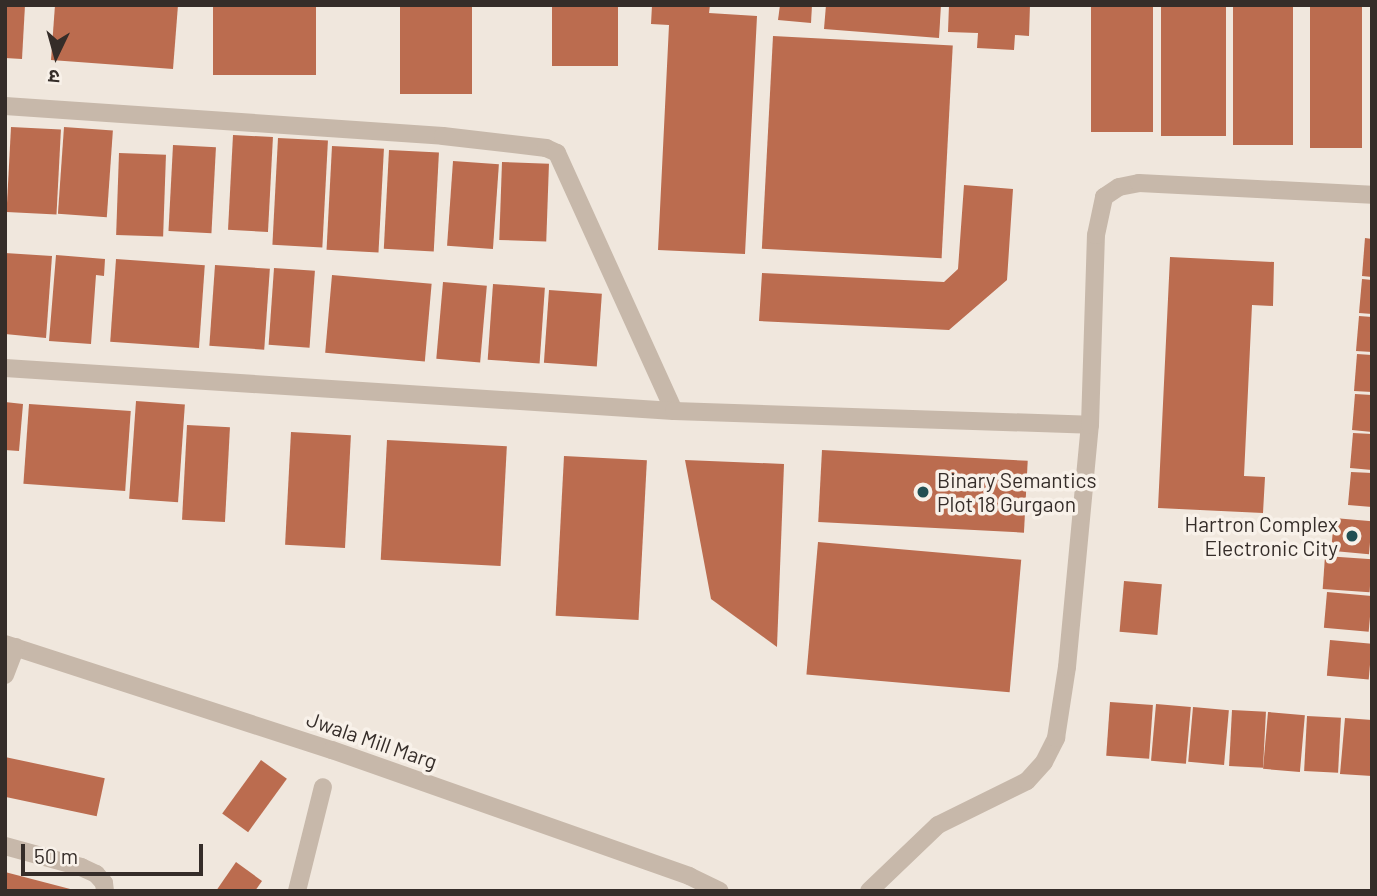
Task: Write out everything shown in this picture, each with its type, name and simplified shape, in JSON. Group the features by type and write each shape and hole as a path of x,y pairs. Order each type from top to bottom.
{"street":[{"path":"5,106 443,136 546,148 557,153 674,411"},
{"path":"869,891 938,825 1027,780 1044,762 1056,738 1067,667 1090,425 1096,235 1104,197 1119,187 1139,183 1372,195"},
{"path":"5,368 674,411 1090,425"},
{"path":"5,675 11,645"},
{"name":"Jwala Mill Marg","path":"11,645 332,750 689,876 720,891"},
{"path":"297,891 323,787"},
{"path":"5,845 81,867 96,874 108,888"}],"building":[{"path":"5,5 25,5 22,59 5,58"},
{"path":"55,5 178,5 173,69 51,60"},
{"path":"213,5 316,5 316,75 213,75"},
{"path":"400,5 472,5 472,94 400,94"},
{"path":"552,5 618,5 618,66 552,66"},
{"path":"652,5 710,5 709,13 757,16 745,254 658,250 669,25 651,24"},
{"path":"780,5 812,5 811,23 778,20"},
{"path":"826,5 941,5 939,38 824,29"},
{"path":"949,5 1030,5 1029,36 1015,35 1014,50 977,48 978,33 948,32"},
{"path":"1091,5 1153,5 1153,132 1091,132"},
{"path":"1161,5 1226,5 1226,136 1161,136"},
{"path":"1233,5 1293,5 1293,145 1233,145"},
{"path":"1310,5 1362,5 1362,148 1310,148"},
{"path":"773,36 953,45 942,258 762,249"},
{"path":"11,127 61,130 56,215 7,212"},
{"path":"64,127 113,130 107,217 58,214"},
{"path":"233,135 273,137 268,232 228,230"},
{"path":"278,138 328,141 322,247 272,245"},
{"path":"173,145 216,147 211,233 168,231"},
{"path":"332,146 384,149 378,253 327,250"},
{"path":"389,150 439,153 434,251 384,249"},
{"path":"119,153 166,155 163,237 116,235"},
{"path":"453,161 499,164 493,249 447,246"},
{"path":"502,162 549,164 546,242 499,240"},
{"path":"964,185 1013,189 1007,280 949,330 759,321 762,273 944,282 958,269"},
{"path":"1365,238 1372,239 1372,277 1362,276"},
{"path":"5,253 52,256 46,338 5,334"},
{"path":"56,255 105,259 104,276 96,275 91,344 49,341"},
{"path":"1170,257 1274,262 1273,306 1252,305 1244,476 1265,477 1263,513 1158,508"},
{"path":"116,259 205,265 199,348 110,342"},
{"path":"215,265 270,269 264,350 209,346"},
{"path":"274,268 315,271 310,348 269,345"},
{"path":"332,275 432,284 425,361 325,353"},
{"path":"1362,279 1372,280 1372,314 1359,313"},
{"path":"443,282 487,286 480,363 436,359"},
{"path":"493,284 545,288 540,363 488,360"},
{"path":"549,290 602,294 597,367 544,363"},
{"path":"1359,316 1372,317 1372,352 1356,351"},
{"path":"1357,354 1372,355 1372,392 1354,391"},
{"path":"1355,394 1372,395 1372,432 1352,430"},
{"path":"136,401 185,404 178,502 129,499"},
{"path":"5,402 23,404 19,451 5,450"},
{"path":"29,404 131,411 125,491 23,484"},
{"path":"187,425 230,427 225,522 182,520"},
{"path":"291,432 351,435 345,548 285,545"},
{"path":"1353,433 1372,434 1372,470 1350,468"},
{"path":"387,440 507,446 501,566 381,560"},
{"name":"Binary Semantics Plot 18 Gurgaon","path":"822,450 1028,461 1024,533 818,522"},
{"path":"564,456 647,460 639,620 556,616"},
{"path":"685,460 784,464 777,647 711,599"},
{"path":"1351,472 1372,473 1372,507 1348,505"},
{"name":"Hartron Complex Electronic City","path":"1334,518 1372,521 1369,554 1331,551"},
{"path":"818,542 1021,560 1010,692 806,674"},
{"path":"1325,556 1372,559 1370,592 1323,589"},
{"path":"1124,581 1162,584 1157,635 1120,632"},
{"path":"1327,592 1372,596 1369,632 1324,628"},
{"path":"1330,640 1372,644 1369,680 1327,676"},
{"path":"1110,702 1153,705 1149,759 1106,756"},
{"path":"1156,704 1191,707 1186,764 1151,761"},
{"path":"1193,707 1229,710 1224,765 1188,762"},
{"path":"1232,710 1266,712 1263,768 1229,766"},
{"path":"1268,712 1305,715 1300,772 1263,769"},
{"path":"1307,716 1341,718 1338,773 1304,771"},
{"path":"1345,718 1372,720 1372,776 1340,774"},
{"path":"5,757 105,778 97,816 5,797"},
{"path":"261,760 287,779 248,832 222,813"},
{"path":"236,862 262,881 255,891 216,891"},
{"path":"5,872 74,890 74,891 5,891"}],"place":[{"name":"Binary Semantics Plot 18 Gurgaon","path":"923,492"},
{"name":"Hartron Complex Electronic City","path":"1352,536"}]}
